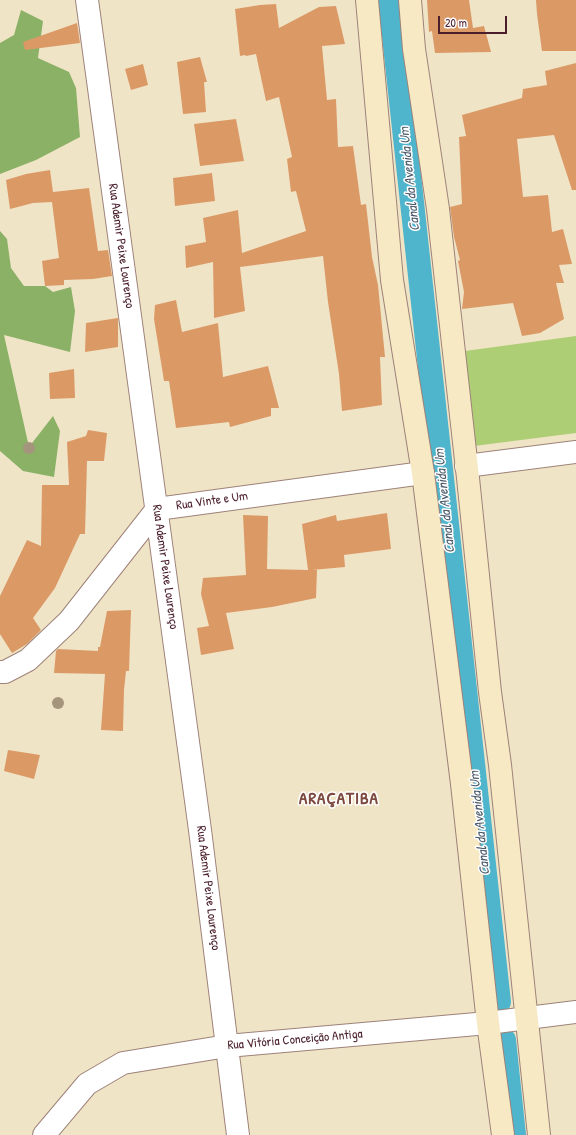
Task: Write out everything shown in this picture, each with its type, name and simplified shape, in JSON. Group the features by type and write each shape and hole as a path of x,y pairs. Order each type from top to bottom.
{"street":[{"name":"Rua Ademir Peixe Lourenço","path":"87,0 200,830 238,1135"},
{"path":"367,0 392,280 423,473 462,784 507,1020 539,1135"},
{"path":"410,0 414,49 438,209 490,692 500,765 507,1020 504,1135"},
{"path":"466,466 576,452"},
{"name":"Rua Vinte e Um","path":"157,509 423,473"},
{"path":"0,672 5,672 28,660 69,621 157,509"},
{"name":"Rua Vitória Conceição Antiga","path":"44,1135 88,1084 123,1063 227,1046 507,1020 576,1012"}],"green space":[{"path":"21,10 43,21 38,58 69,72 76,88 80,137 36,160 0,174 0,43 14,35"},
{"path":"0,231 7,239 11,268 24,286 45,286 53,292 71,287 75,311 70,352 4,335 29,447 53,416 60,431 54,477 23,471 0,451"},
{"path":"576,336 576,433 474,446 465,351"}],"building":[{"path":"427,0 469,0 473,28 484,26 491,52 435,53 432,31 429,32"},
{"path":"536,0 576,0 576,51 542,51"},
{"path":"276,4 279,28 319,7 336,6 345,44 322,46 327,100 336,99 338,147 353,146 361,205 366,204 372,257 378,285 385,357 380,357 382,405 342,411 339,374 328,302 323,256 240,267 245,311 214,318 213,262 186,268 185,246 206,242 203,218 238,210 242,253 306,231 296,191 291,192 287,159 292,157 279,97 266,101 256,54 240,56 235,9"},
{"path":"77,23 80,43 25,50 23,42"},
{"path":"200,57 207,82 204,82 206,112 183,114 177,62"},
{"path":"576,63 576,190 572,190 554,135 517,139 523,197 548,195 552,232 563,229 572,264 559,265 564,283 556,283 564,319 540,333 522,336 513,303 462,309 464,292 458,261 460,260 454,237 450,207 462,204 459,137 466,136 462,115 522,98 523,89 547,85 545,71"},
{"path":"143,64 148,85 131,90 125,69"},
{"path":"236,119 244,161 200,166 194,124"},
{"path":"50,170 53,192 89,188 98,251 108,250 112,276 93,279 64,280 64,285 45,286 42,261 59,258 52,202 33,203 10,209 6,180 26,174"},
{"path":"212,173 215,201 175,206 173,178"},
{"path":"176,300 182,332 218,323 223,377 268,366 279,408 271,408 271,416 230,427 229,422 176,428 169,381 164,381 154,319 155,305"},
{"path":"118,318 118,347 85,352 86,323"},
{"path":"74,369 75,398 50,399 49,373"},
{"path":"88,430 107,433 104,461 87,461 85,534 80,534 55,588 33,618 41,630 27,644 12,653 0,634 0,596 27,540 41,546 42,485 69,485 67,442 86,436"},
{"path":"387,513 391,549 344,555 345,567 312,570 317,570 316,598 272,607 226,613 234,649 201,655 197,628 209,626 201,594 203,578 246,575 243,515 268,516 267,569 308,570 302,524 336,515 337,521"},
{"path":"131,610 129,671 126,671 124,690 123,731 101,730 105,674 54,673 56,651 58,649 98,651 107,611"},
{"path":"8,750 40,755 34,779 4,771"}],"waterway":[{"name":"Canal da Avenida Um","path":"390,0 499,1002"},
{"name":"Canal da Avenida Um","path":"504,1040 514,1135"}],"district":[{"name":"ARAÇATIBA","path":"339,799"}]}
